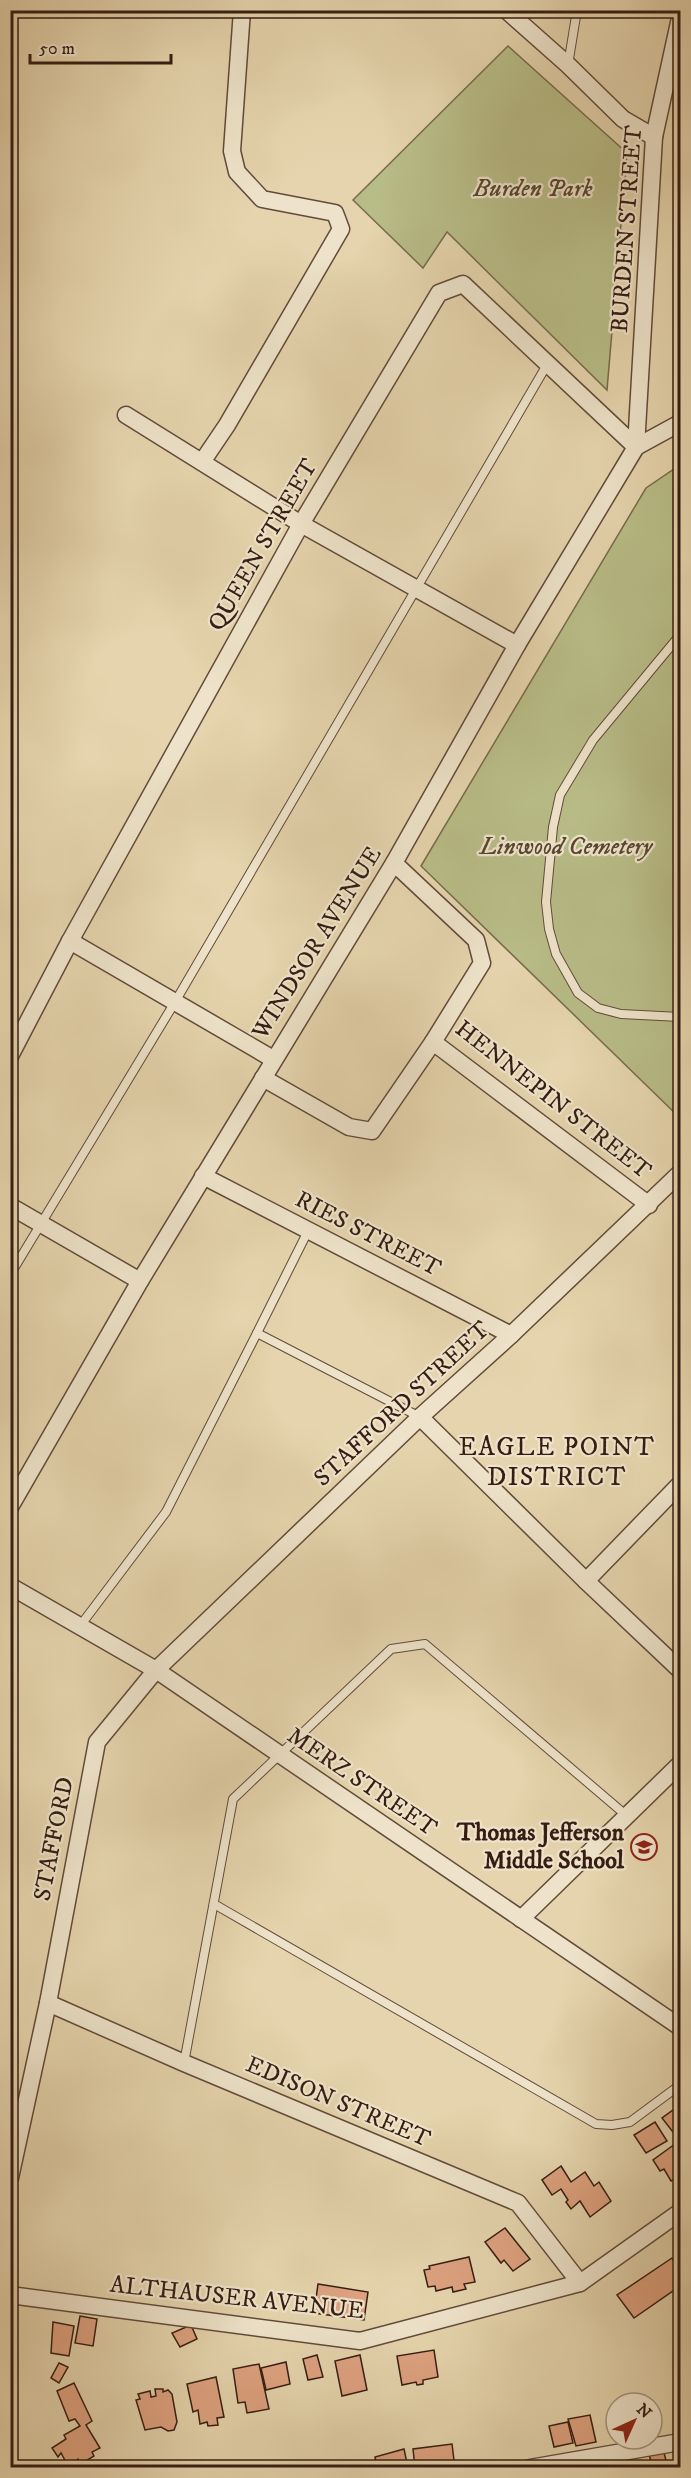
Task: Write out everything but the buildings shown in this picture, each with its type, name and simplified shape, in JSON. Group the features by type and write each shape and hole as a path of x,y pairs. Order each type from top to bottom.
{"street":[{"path":"202,462 227,425 341,229 335,213 262,199 237,172 232,151 242,10"},
{"path":"506,10 568,65 623,119 654,137"},
{"name":"BURDEN STREET","path":"636,447 654,137 681,18"},
{"name":"QUEEN STREET","path":"10,1056 70,942 301,524 439,293 463,284 636,447"},
{"path":"126,415 301,524 517,645"},
{"path":"636,447 681,423"},
{"name":"WINDSOR AVENUE","path":"10,1507 140,1281 394,863 517,645 636,447"},
{"name":"HENNEPIN STREET","path":"394,863 476,940 482,963 432,1042 649,1204"},
{"path":"70,942 273,1059"},
{"path":"263,1078 349,1127 372,1131 432,1042"},
{"name":"STAFFORD STREET","path":"156,1670 420,1417 511,1335 681,1173"},
{"name":"RIES STREET","path":"203,1176 511,1335"},
{"path":"10,1206 140,1281"},
{"path":"420,1417 586,1581 681,1670"},
{"path":"586,1581 681,1484"},
{"name":"MERZ STREET","path":"10,1586 156,1670 681,2027"},
{"name":"STAFFORD","path":"10,2178 48,2003 97,1742 156,1670"},
{"path":"521,1920 681,1764"},
{"name":"EDISON STREET","path":"48,2003 184,2063 518,2203 580,2283"},
{"name":"ALTHAUSER AVENUE","path":"10,2295 360,2341 580,2283 681,2212"},
{"path":"530,2468 681,2442"}],"lane":[{"path":"568,65 576,10"},
{"path":"10,1275 175,1002 548,363"},
{"path":"681,635 593,741 560,795 552,836 546,902 549,929 556,954 578,993 598,1008 621,1014 681,1017"},
{"path":"80,1626 166,1512 308,1231"},
{"path":"257,1333 420,1417"},
{"path":"184,2063 233,1799 391,1649 425,1644 627,1816"},
{"path":"214,1904 596,2124 612,2125 630,2122 681,2085"}],"green space":[{"name":"Burden Park","path":"508,46 627,153 607,390 447,232 423,268 353,200"},
{"name":"Linwood Cemetery","path":"680,465 680,1118 421,866 646,488"}],"place":[{"name":"Thomas Jefferson Middle School","path":"644,1847"}],"district":[{"name":"EAGLE POINT DISTRICT","path":"557,1462"}]}
